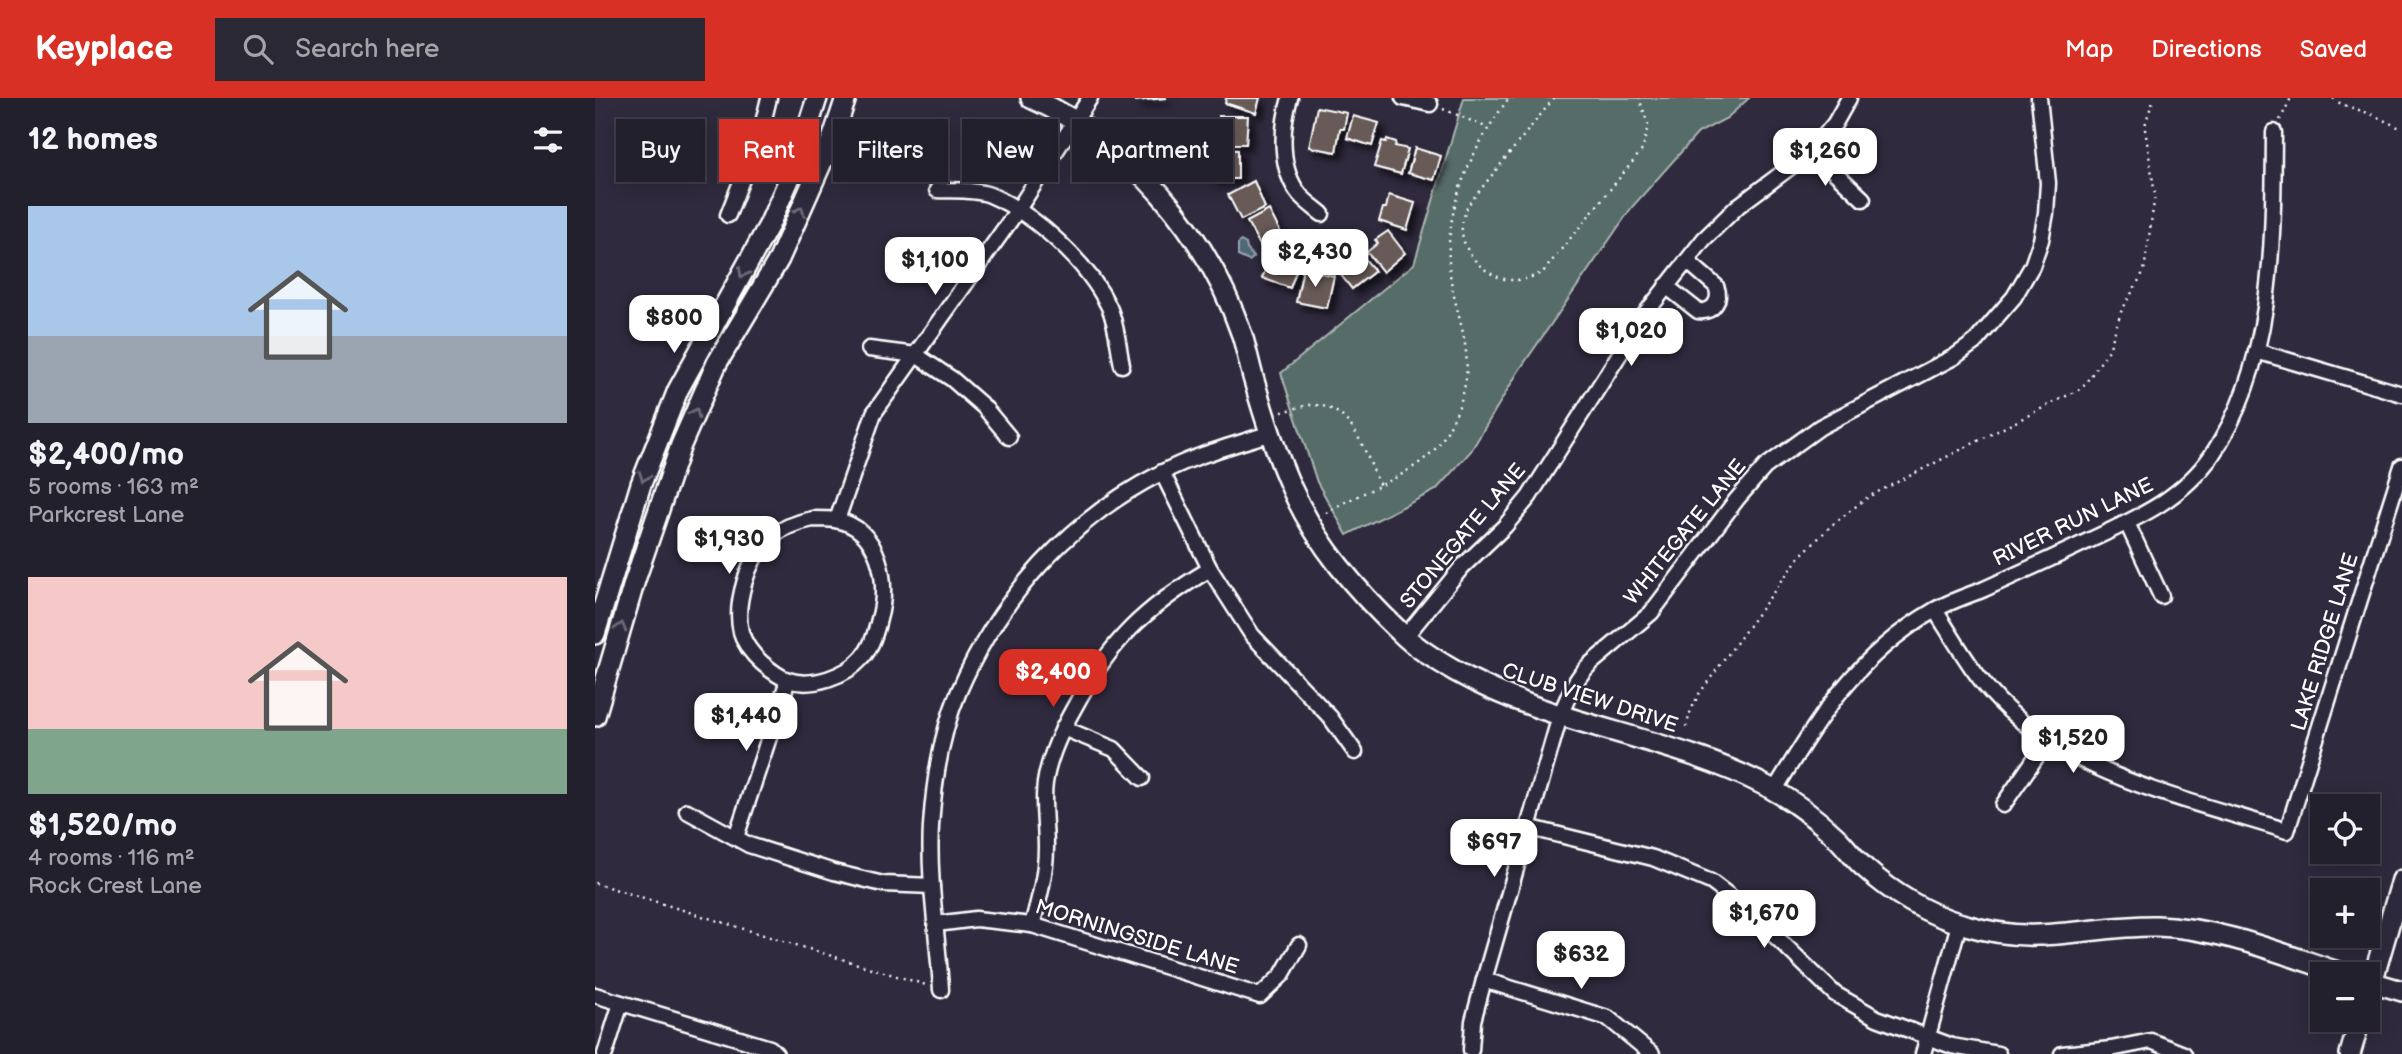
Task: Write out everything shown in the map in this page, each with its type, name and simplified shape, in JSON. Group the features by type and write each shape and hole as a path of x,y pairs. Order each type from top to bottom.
{"street":[{"path":"728,215 761,131 769,98"},
{"path":"595,634 641,484 678,390 769,225 796,164 817,98"},
{"path":"595,716 635,580 681,445 717,363 779,259 846,98"},
{"name":"CLUB VIEW DRIVE","path":"1031,98 1072,120"},
{"path":"1077,119 1090,98"},
{"path":"1290,98 1284,127 1284,155 1300,194 1322,214"},
{"path":"1403,98 1430,104"},
{"name":"STONEGATE LANE","path":"1405,637 1462,567 1505,526 1529,497 1617,357 1666,286 1704,239 1738,206 1812,151 1835,123 1849,98"},
{"name":"WHITEGATE LANE","path":"1471,1050 1473,1021 1527,827 1560,716 1580,674 1651,613 1737,499 1765,467 1820,427 1954,357 1975,342 2014,297 2032,266 2046,213 2048,183 2039,98"},
{"path":"837,520 874,413 1017,211 1072,127"},
{"name":"RIVER RUN LANE","path":"1775,791 1841,688 1866,662 1935,610 2037,566 2153,511 2192,478 2211,456 2229,425 2256,351 2266,305 2270,266 2274,132"},
{"path":"1812,151 1863,199"},
{"name":"CLUB VIEW DRIVE","path":"1150,182 1174,208 1195,238 1229,303 1268,425 1293,491 1329,554 1361,593 1405,637 1439,662 1498,694 1737,771 1775,791 1835,836 1864,868 1890,889 1958,924 2034,936 2121,927 2161,926 2229,938 2310,963"},
{"path":"937,190 988,194 1052,236 1071,254 1109,307 1122,365"},
{"path":"1666,286 1698,310 1705,312 1714,306 1718,299 1716,286 1687,261"},
{"path":"869,349 916,355 952,379 984,407 1009,437"},
{"path":"2256,351 2402,394"},
{"path":"941,989 932,886 931,828 937,770 958,692 980,648 1004,607 1039,565 1074,531 1117,498 1162,472 1216,451 1268,425"},
{"name":"LAKE RIDGE LANE","path":"2048,740 2099,769 2130,781 2287,831 2402,466"},
{"path":"1162,472 1210,569 1252,635 1329,717 1355,752"},
{"path":"837,520 867,539 883,569 884,600 876,630 863,657 844,673 822,681 788,680 754,656 741,632 739,612 749,573 762,547 779,531 802,521 837,520"},
{"path":"2127,523 2161,596"},
{"path":"1032,925 1045,865 1045,781 1063,728 1098,665 1133,625 1151,608 1210,569"},
{"path":"1935,610 1972,668 1999,701 2048,740 2003,805"},
{"path":"736,838 788,680"},
{"path":"1063,728 1114,749 1142,778"},
{"path":"687,811 749,845 860,880 903,886 932,886"},
{"path":"1527,827 1653,859 1711,882 1748,910 1835,994 1877,1018 1952,1046 1999,1054"},
{"path":"2377,962 2402,880"},
{"name":"MORNINGSIDE LANE","path":"936,924 976,919 1032,925 1260,996 1282,975 1299,945"},
{"path":"1923,1054 1958,924"},
{"path":"1484,980 1608,1018 1652,1054"},
{"path":"2380,988 2402,991"},
{"path":"595,995 770,1048 776,1054"},
{"path":"605,1054 621,1003"},
{"path":"2350,1054 2356,1032"},
{"path":"2062,1054 2111,1049 2151,1041 2184,1054"}],"path":[{"path":"1326,513 1343,502 1411,471 1434,450 1450,426 1464,396 1468,362 1464,331 1450,274 1452,214 1470,161 1509,98"},
{"path":"1554,98 1468,205 1463,217 1461,233 1467,249 1488,272 1501,279 1514,281 1543,272 1643,149 1648,124 1639,98"},
{"path":"1686,727 1699,694 1800,556 1832,525 1868,498 2082,388 2089,381 2109,350 2121,312 2144,271 2155,195 2145,129 2154,98"},
{"path":"2274,132 2291,98"},
{"path":"2333,98 2402,129"},
{"path":"1457,114 1488,128"},
{"path":"1452,214 1463,217"},
{"path":"1268,425 1314,405 1335,410 1352,425 1380,486"},
{"path":"595,883 941,989"}],"green space":[{"path":"1464,98 1749,98 1727,118 1698,133 1632,207 1518,372 1471,451 1436,490 1347,535 1317,482 1281,373 1414,264"}],"water":[{"path":"1241,241 1254,257 1249,261 1238,256 1238,244"}],"building":[{"path":"1136,98 1167,98 1136,101"},
{"path":"1226,98 1260,98 1256,113 1225,103"},
{"path":"1317,107 1347,113 1344,129 1340,129 1336,152 1309,147"},
{"path":"1219,116 1248,116 1246,144 1233,144 1233,119 1219,119"},
{"path":"1353,116 1379,123 1372,146 1347,138"},
{"path":"1387,139 1396,142 1395,146 1408,149 1401,174 1374,167 1382,141 1386,142"},
{"path":"1415,148 1441,156 1434,180 1408,173"},
{"path":"1233,150 1238,150 1238,179 1233,179"},
{"path":"1254,181 1265,208 1241,220 1228,195"},
{"path":"1389,195 1415,203 1407,230 1379,221"},
{"path":"1269,210 1282,235 1261,247 1247,222"},
{"path":"1388,231 1405,253 1383,272 1367,252 1378,243 1375,240"},
{"path":"1274,250 1299,263 1290,288 1262,278"},
{"path":"1359,252 1375,271 1352,289 1337,270"},
{"path":"1303,269 1334,276 1327,308 1296,302"}]}
